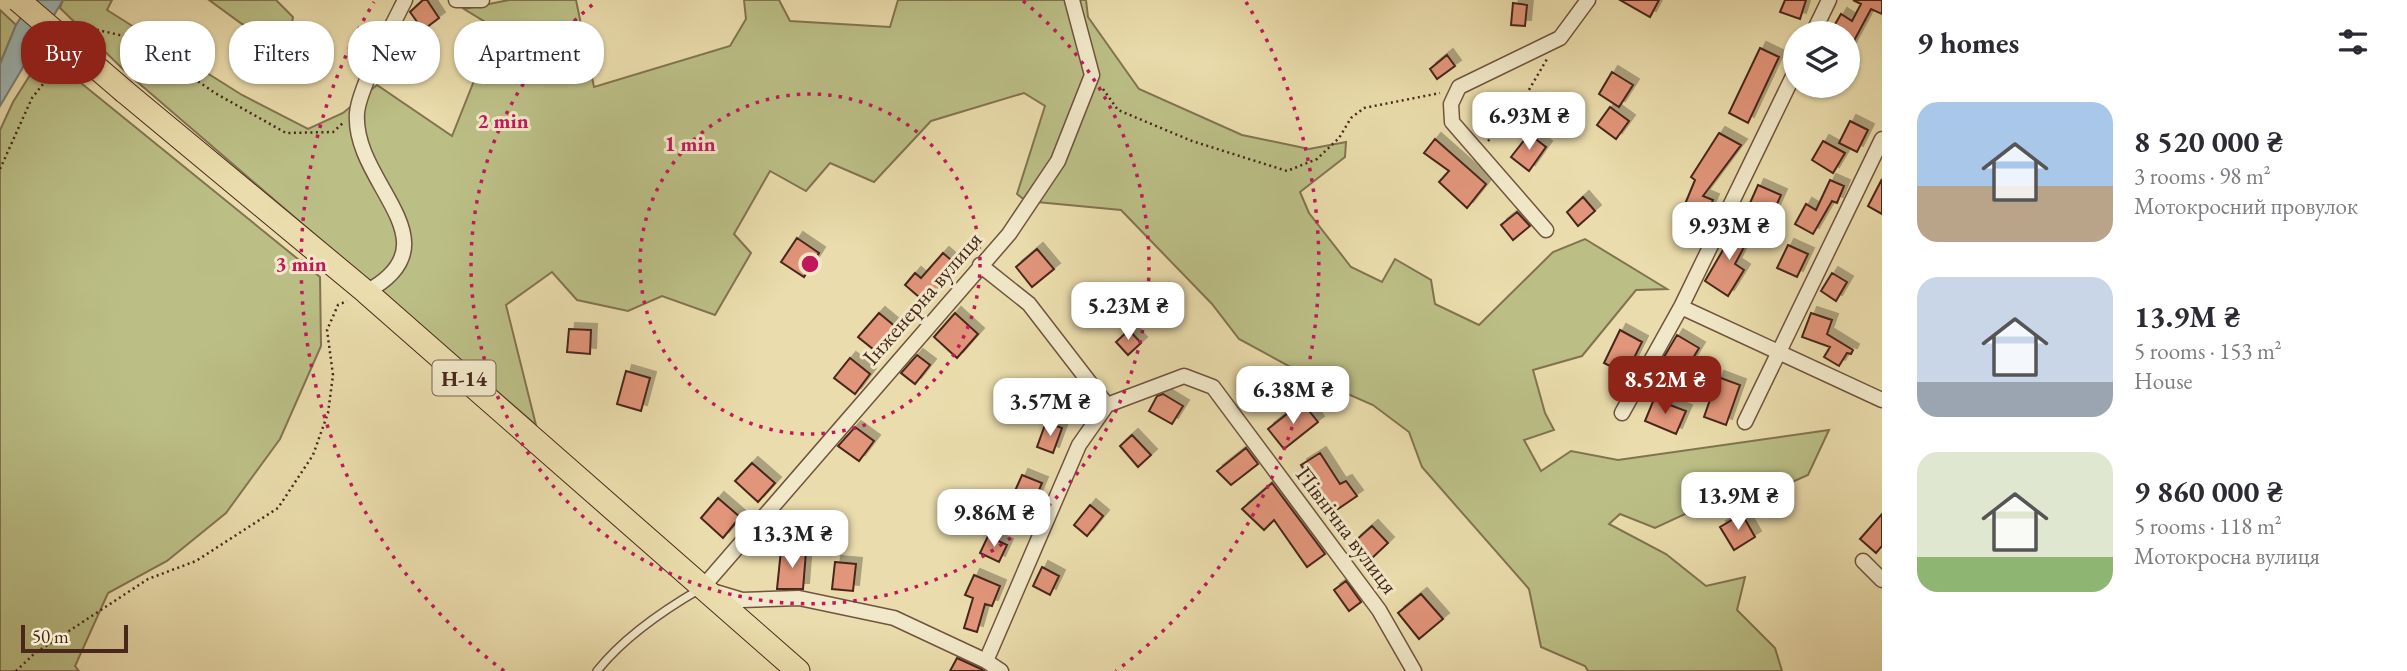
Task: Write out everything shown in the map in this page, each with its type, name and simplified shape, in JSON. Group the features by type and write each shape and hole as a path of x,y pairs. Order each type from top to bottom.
{"main road":[{"name":"Н-14","path":"18,0 366,292 798,671"}],"street":[{"path":"366,292 395,272 404,259 405,240 401,223 362,152 357,110 405,0"},
{"path":"456,0 482,0"},
{"path":"1072,0 1092,75"},
{"path":"1546,230 1452,122 1451,104 1459,87 1560,38 1588,0"},
{"path":"1819,21 1829,0"},
{"name":"Інженерна вулиця","path":"702,588 1009,234 1058,162 1092,75"},
{"path":"1622,413 1681,307 1783,97"},
{"path":"1745,422 1781,353 1882,139"},
{"path":"980,265 1029,304 1107,405 1079,445 986,661"},
{"path":"1681,307 1882,400"},
{"name":"Північна вулиця","path":"1107,405 1184,376 1213,387 1379,610 1413,671"},
{"path":"1863,561 1882,580"},
{"path":"702,588 742,600 799,598 894,618 986,661 1001,671"}],"lane":[{"path":"597,671 612,653 669,607 702,588"}],"path":[{"path":"106,32 137,39 215,93 286,133 333,132 357,110"},
{"path":"1478,150 1516,112 1560,38"},
{"path":"1092,75 1118,110 1192,141 1287,171 1317,159 1339,138 1351,118 1364,108 1459,87"},
{"path":"0,169 32,98 43,84"},
{"path":"16,671 33,654 148,579 196,561 278,508 313,455 328,413 332,375 327,330 338,305 366,292"}],"green space":[{"path":"63,0 112,0 107,10 124,21 120,21 120,66 106,53 106,21 73,21 60,8"},
{"path":"209,0 276,0 293,17 292,21 238,21"},
{"path":"509,0 576,0 580,21 484,21 464,9"},
{"path":"744,0 779,0 790,21 890,27 898,0 1086,0 1088,17 1139,89 1242,135 1309,149 1346,142 1345,157 1300,192 1309,213 1351,267 1382,282 1395,259 1431,280 1435,304 1479,325 1553,252 1585,239 1667,289 1636,290 1582,356 1533,370 1545,413 1554,430 1524,440 1541,471 1571,451 1618,460 1829,430 1808,475 1756,498 1711,502 1655,528 1620,514 1609,524 1666,554 1706,586 1745,577 1737,610 1775,648 1782,671 1588,671 1585,666 1541,647 1529,589 1422,467 1409,432 1373,405 1307,376 1239,339 1212,304 1121,210 1026,201 1017,194 1045,106 1024,93 931,121 874,182 830,163 806,191 770,171 734,234 751,253 715,315 662,296 628,311 577,300 552,272 506,305 536,425 140,84 215,84 215,78 308,129 343,113 377,85 452,136 473,84 593,84 594,87 730,46 746,19"},
{"path":"0,10 16,25 0,64"},
{"path":"24,84 82,84 320,277 321,346 280,439 226,513 167,561 108,593 75,666 79,671 0,671 0,130"}],"water":[{"path":"32,0 63,0 51,21 21,21 21,71 0,106 0,64 16,25"}],"building":[{"path":"423,0 427,0 439,18 435,21 416,21 410,12"},
{"path":"1620,0 1659,0 1650,17"},
{"path":"1785,0 1806,0 1800,19 1780,12"},
{"path":"1853,0 1882,0 1882,14 1871,9 1860,30 1860,21 1852,21 1861,4"},
{"path":"1513,3 1527,5 1525,26 1511,25"},
{"path":"1841,14 1852,21 1837,21"},
{"path":"1760,48 1779,57 1748,123 1729,113"},
{"path":"1447,55 1455,66 1437,79 1430,69"},
{"path":"1612,72 1633,85 1619,107 1599,94"},
{"path":"1610,107 1629,121 1616,139 1597,125"},
{"path":"1850,121 1868,130 1857,152 1839,143"},
{"path":"1719,133 1741,145 1703,196 1713,200 1705,218 1683,209 1695,180 1691,177"},
{"path":"1529,134 1546,147 1529,171 1511,157"},
{"path":"1435,139 1486,184 1467,208 1439,182 1449,171 1424,153"},
{"path":"1823,141 1845,153 1833,173 1812,160"},
{"path":"1882,179 1882,214 1868,206"},
{"path":"1830,180 1844,186 1837,203 1832,201 1813,234 1795,224 1806,204 1816,210"},
{"path":"1758,185 1781,195 1773,213 1750,203"},
{"path":"1583,197 1595,211 1578,226 1567,212"},
{"path":"1517,212 1530,226 1513,240 1501,225"},
{"path":"1738,224 1752,232 1735,264 1744,270 1728,296 1705,281"},
{"path":"797,238 819,253 804,277 781,262"},
{"path":"1788,245 1808,254 1797,277 1777,268"},
{"path":"1037,249 1054,269 1032,287 1016,267"},
{"path":"943,253 958,266 926,303 905,285 915,273 921,278"},
{"path":"1832,273 1847,282 1836,301 1821,291"},
{"path":"879,313 903,333 883,357 858,337"},
{"path":"955,313 978,334 957,358 934,337"},
{"path":"1811,313 1832,320 1827,334 1853,350 1851,354 1847,353 1839,366 1824,357 1830,347 1802,337"},
{"path":"569,329 591,330 590,354 567,352"},
{"path":"1129,330 1141,343 1128,355 1116,342"},
{"path":"1620,330 1642,342 1626,374 1604,363"},
{"path":"1677,335 1699,348 1686,370 1664,357"},
{"path":"917,355 930,365 915,384 901,373"},
{"path":"850,358 870,374 855,394 834,378"},
{"path":"626,371 650,378 641,411 617,404"},
{"path":"1718,377 1740,385 1726,425 1704,417"},
{"path":"1163,394 1183,406 1172,424 1149,411 1157,396"},
{"path":"1654,399 1686,411 1676,434 1645,421"},
{"path":"1302,402 1318,422 1284,449 1268,429"},
{"path":"1046,422 1062,428 1053,453 1037,447"},
{"path":"855,427 874,441 859,461 838,446"},
{"path":"1132,435 1151,455 1138,467 1120,446"},
{"path":"1246,448 1258,464 1231,485 1217,471"},
{"path":"1320,453 1340,484 1346,481 1357,496 1332,513 1301,465"},
{"path":"752,463 775,483 758,502 735,481"},
{"path":"1022,475 1042,483 1031,509 1011,500"},
{"path":"1272,483 1325,554 1307,567 1274,520 1264,530 1242,509"},
{"path":"718,498 740,517 723,538 701,518"},
{"path":"1090,505 1103,516 1087,536 1074,525"},
{"path":"1742,514 1755,537 1734,550 1720,527"},
{"path":"1882,514 1882,546 1876,553 1860,539"},
{"path":"774,519 790,533 776,548 761,535"},
{"path":"1372,526 1388,543 1371,559 1355,541"},
{"path":"988,536 1007,545 999,562 980,553"},
{"path":"781,550 806,552 803,589 777,589"},
{"path":"835,562 856,564 853,591 832,589"},
{"path":"1042,567 1059,576 1050,595 1033,586"},
{"path":"974,575 1000,586 992,606 985,604 977,632 964,628 973,598 965,595"},
{"path":"1346,581 1361,602 1349,611 1334,590"},
{"path":"1421,594 1443,619 1419,639 1398,613"},
{"path":"957,658 981,669 984,671 950,671"}]}
